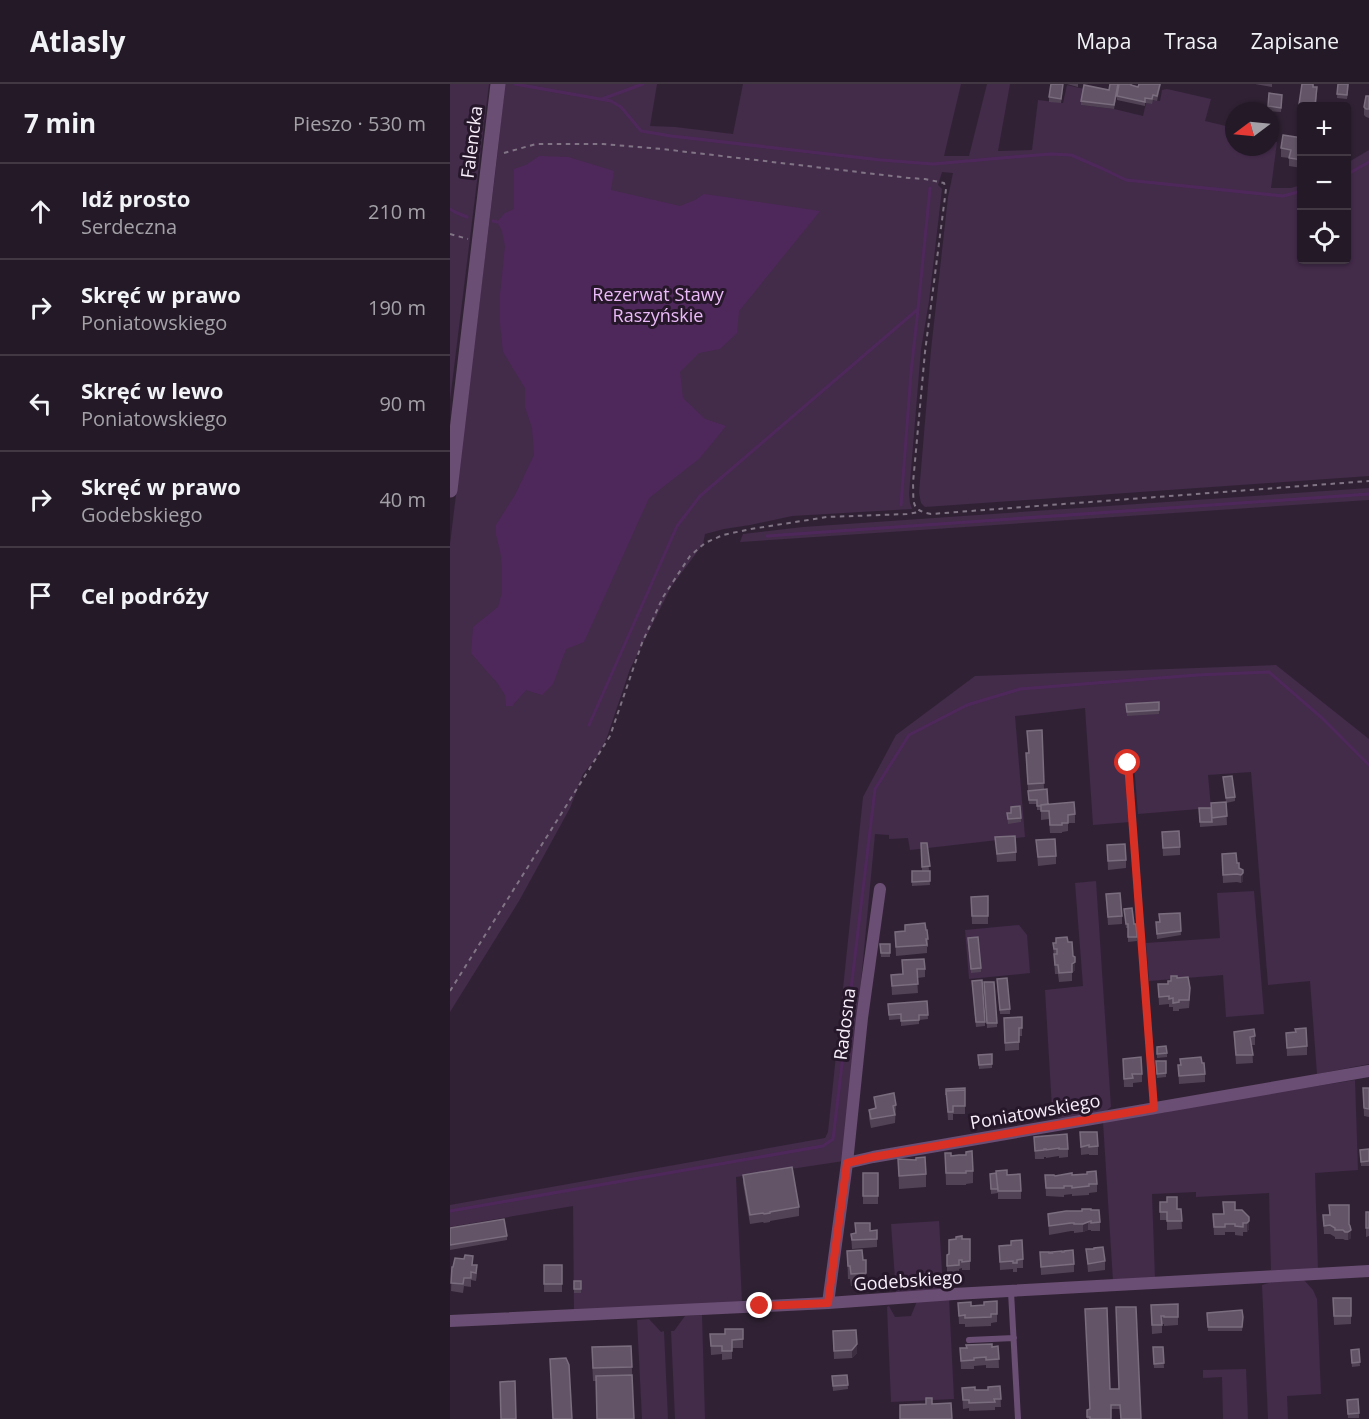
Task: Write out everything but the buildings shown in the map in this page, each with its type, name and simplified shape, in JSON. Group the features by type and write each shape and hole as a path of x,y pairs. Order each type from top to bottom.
{"street":[{"name":"Falencka","path":"450,490 498,84"},
{"name":"Radosna","path":"847,1163 862,1018 880,889"},
{"name":"Poniatowskiego","path":"847,1163 1369,1071"},
{"path":"828,1303 847,1163"},
{"name":"Godebskiego","path":"450,1321 828,1303 1369,1271"}],"lane":[{"path":"1128,763 1154,1108"},
{"path":"1011,1292 1018,1419"},
{"path":"969,1340 1014,1338"}],"path":[{"path":"490,153 502,153 536,144 603,144 925,179 944,183 946,189 925,352 914,483 914,500 920,512"},
{"path":"450,234 480,243"},
{"path":"450,991 610,736 642,643 663,597 690,556 705,543 723,535 827,517 920,512 932,514 1369,480"}],"green space":[{"path":"450,84 489,84 450,400"},
{"name":"Rezerwat Stawy Raszyńskie","path":"505,84 657,84 650,126 733,134 743,84 961,84 944,156 969,156 987,84 1010,84 998,151 1032,150 1038,100 1063,103 1067,85 1084,89 1081,105 1114,109 1143,116 1146,103 1151,104 1153,100 1160,101 1162,90 1167,89 1211,99 1205,121 1225,126 1225,156 1275,156 1271,188 1297,186 1297,264 1351,264 1351,161 1369,150 1369,476 925,507 921,503 919,493 931,350 948,197 953,173 942,172 938,185 942,189 921,349 909,494 912,509 792,516 705,534 703,544 671,587 630,669 606,740 597,757 583,774 570,808 519,901 450,1012 450,544"},
{"path":"1369,488 1369,500 740,542 743,534 803,527"},
{"path":"1276,665 1369,739 1369,1064 1317,1074 1310,981 1268,985 1251,772 1208,775 1211,808 1138,814 1133,752 1125,752 1130,822 1093,825 1085,708 1015,716 1025,837 910,850 908,838 889,839 889,835 875,834 844,1161 736,1177 742,1302 574,1311 573,1206 450,1227 450,1205 825,1138 828,1132 863,797 896,735 975,676"},
{"path":"1096,881 1111,1107 1106,1111 1063,1119 1057,1117 1052,1109 1045,990 1083,986 1075,883"},
{"path":"1254,891 1264,1014 1226,1017 1223,975 1149,981 1146,943 1220,938 1217,893"},
{"path":"1019,925 1027,935 1030,973 969,979 965,930"},
{"path":"1355,1080 1358,1170 1315,1173 1318,1270 1271,1272 1269,1193 1196,1197 1196,1192 1152,1194 1155,1279 1113,1281 1103,1122"},
{"path":"939,1221 943,1289 896,1293 891,1224"},
{"path":"1304,1280 1317,1299 1321,1394 1287,1396 1288,1419 1268,1419 1262,1285"},
{"path":"949,1298 954,1399 891,1402 887,1307 889,1306 895,1317 911,1316 917,1301"},
{"path":"702,1315 705,1419 675,1419 671,1331 674,1331 685,1316"},
{"path":"649,1319 661,1332 664,1331 668,1419 642,1419 637,1320"},
{"path":"1246,1369 1248,1419 1223,1419 1222,1377 1203,1378 1203,1370"}],"shaded area":[{"path":"539,156 568,157 614,171 611,190 680,206 704,194 820,211 739,311 737,333 720,349 699,353 680,372 683,398 705,419 726,426 700,458 649,498 584,642 566,649 553,684 542,695 526,690 512,706 506,706 505,695 498,684 471,653 473,627 498,607 502,592 501,556 496,525 515,495 534,455 532,428 525,407 525,388 503,352 500,295 505,246 502,231 497,222 505,213 514,209 514,169 526,165"}],"waterway":[{"path":"515,84 611,101 621,107 641,131 671,136 933,164 1051,154 1071,155 1126,180 1283,196 1297,192"},
{"path":"602,99 643,84"},
{"path":"1351,172 1369,162"},
{"path":"589,725 677,526 700,496 918,309 930,188"},
{"path":"450,209 467,217"},
{"path":"493,221 497,222"},
{"path":"901,505 918,309"},
{"path":"767,536 1369,494"},
{"path":"450,1211 823,1146 833,1139 875,789 909,735 967,705 1020,689 1197,675 1269,672 1322,718 1369,765"}],"route":[{"path":"760,1306 828,1303 847,1163 1154,1108 1128,763"}]}
